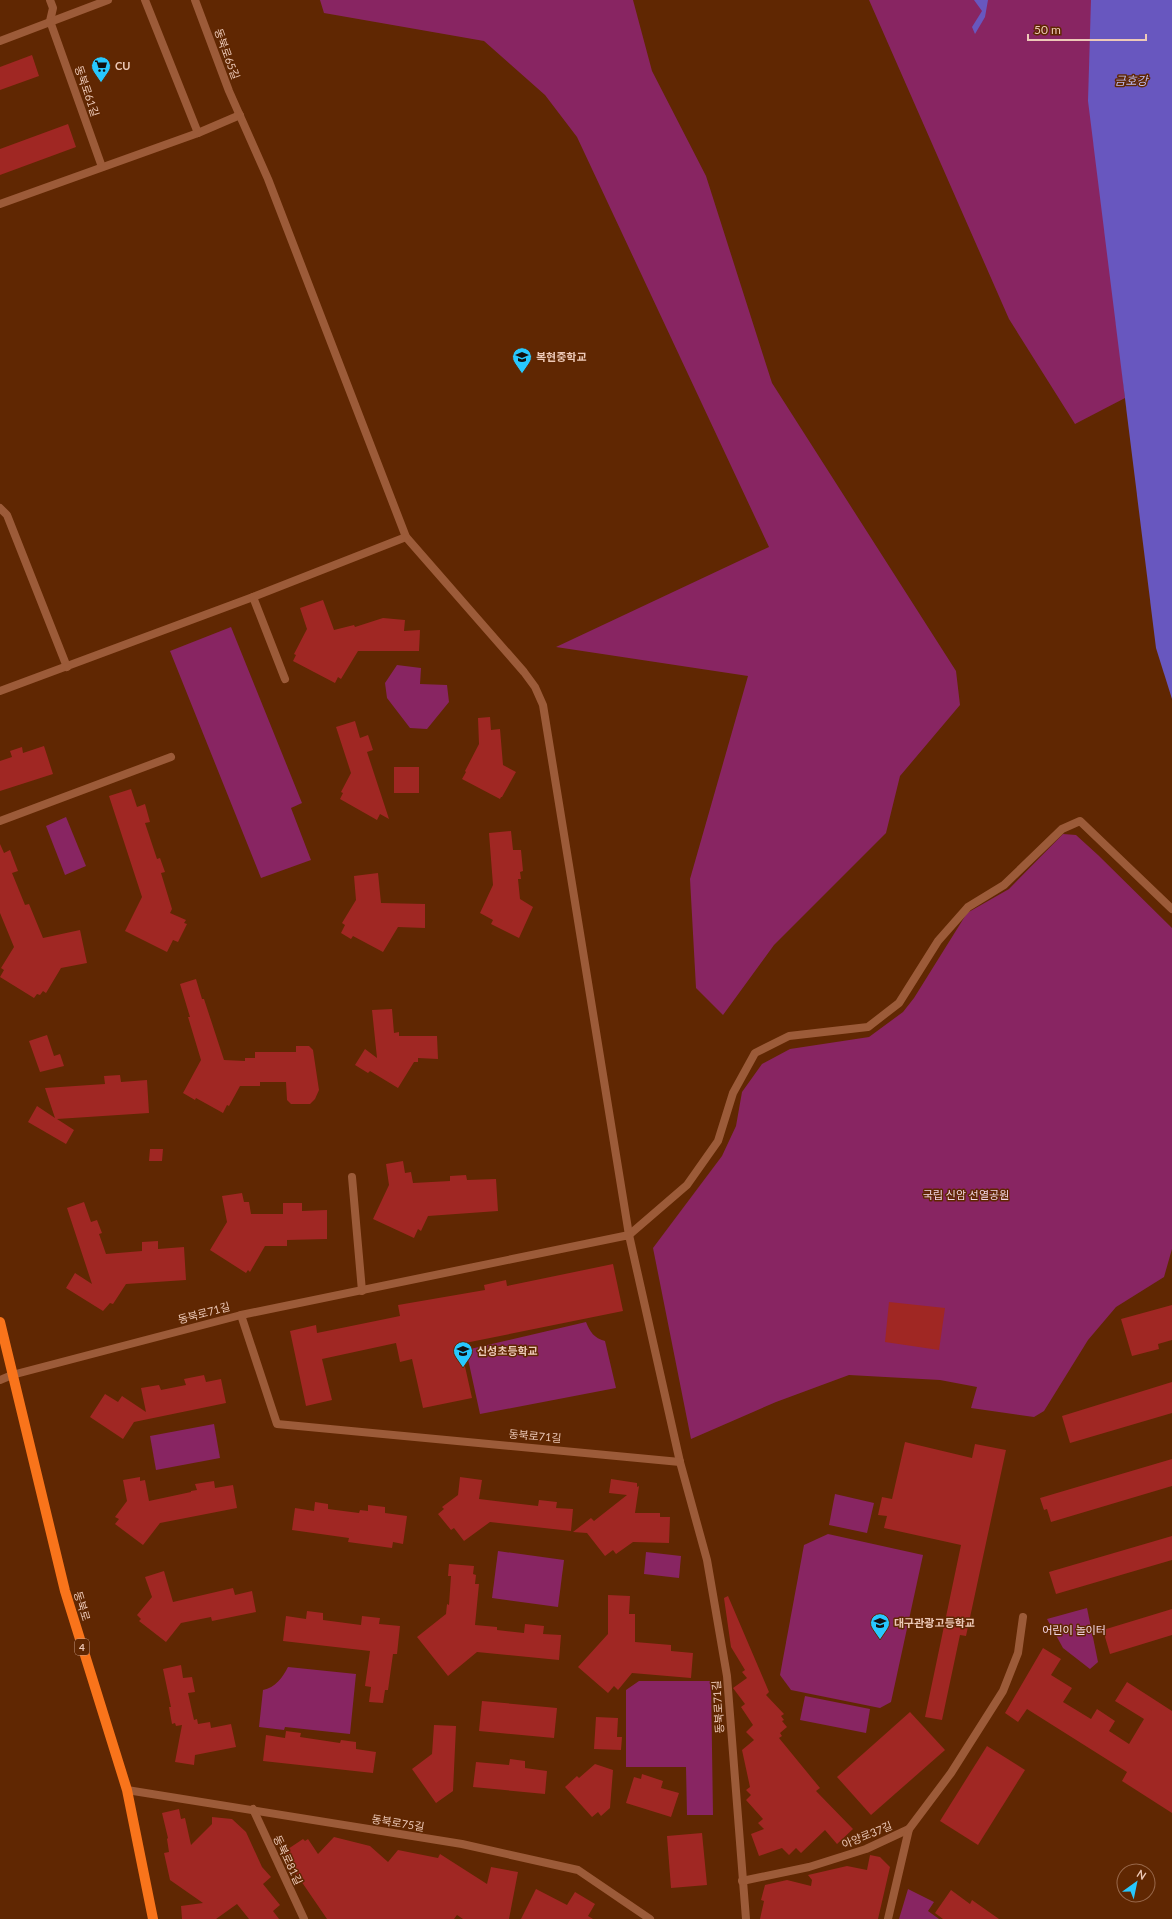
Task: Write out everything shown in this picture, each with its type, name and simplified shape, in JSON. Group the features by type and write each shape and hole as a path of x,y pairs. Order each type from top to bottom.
{"main road":[{"name":"동북로","path":"0,1322 64,1591 128,1790 153,1919"}],"street":[{"path":"50,0 53,8 50,21"},
{"path":"0,41 96,2 108,0"},
{"path":"145,0 198,133"},
{"name":"동북로65길","path":"195,0 229,91 270,186 406,538"},
{"name":"동북로61길","path":"50,21 102,167"},
{"path":"0,204 198,133 240,115"},
{"path":"0,508 7,515 67,667"},
{"path":"0,691 67,667 98,653 253,597 406,538 524,672 535,687 543,705 629,1235 680,1462"},
{"path":"253,597 285,679"},
{"path":"0,821 171,757"},
{"path":"241,1315 629,1235 687,1185 718,1141 733,1093 755,1052 789,1036 868,1027 899,1002 938,941 968,907 1004,885 1062,829 1080,821 1172,909"},
{"path":"352,1177 362,1291"},
{"name":"동북로71길","path":"0,1380 12,1375 241,1315 277,1424 680,1462 707,1560 727,1676 746,1919"},
{"path":"909,1829 951,1773 1003,1691 1018,1653 1024,1617"},
{"name":"동북로75길","path":"128,1790 253,1809 470,1846 578,1870 650,1919"},
{"name":"동북로81길","path":"253,1809 304,1919"},
{"name":"아양로37길","path":"742,1880 809,1867 866,1849 909,1829"},
{"name":"아양로37길","path":"888,1919 909,1829"}],"green space":[{"path":"320,0 633,0 652,71 706,176 772,383 956,671 960,705 900,776 886,833 774,945 723,1015 696,988 690,879 748,676 556,647 769,547 577,137 545,95 484,41 324,13"},
{"path":"869,0 1097,0 1096,100 1125,398 1075,424 1009,319"},
{"path":"231,627 302,803 291,808 311,860 261,878 170,651"},
{"path":"397,665 421,668 420,684 447,685 449,702 427,729 410,728 387,698 385,683"},
{"path":"66,817 86,866 65,875 46,826"},
{"name":"국립 신암 선열공원","path":"1063,834 1076,835 1172,928 1172,1249 1164,1277 1116,1307 1088,1340 1044,1411 1034,1417 971,1408 977,1387 940,1380 849,1375 776,1402 691,1439 653,1248 722,1156 736,1126 742,1092 762,1064 790,1049 869,1037 903,1012 914,998 967,913 1009,889"},
{"path":"586,1322 593,1334 605,1341 616,1388 480,1414 466,1350"},
{"path":"214,1424 220,1458 156,1470 150,1436"},
{"path":"835,1494 874,1503 867,1533 829,1525"},
{"path":"828,1534 923,1555 891,1702 880,1708 791,1690 780,1675 804,1545"},
{"path":"498,1551 564,1560 558,1607 492,1598"},
{"path":"646,1552 681,1556 679,1578 644,1574"},
{"name":"어린이 놀이터","path":"1087,1608 1098,1662 1090,1669 1063,1648 1047,1619"},
{"path":"288,1667 356,1674 350,1734 285,1727 284,1730 259,1727 263,1690 278,1682"},
{"path":"639,1681 711,1681 713,1815 687,1815 686,1767 626,1767 626,1690"},
{"path":"805,1696 870,1709 866,1733 800,1720"},
{"path":"908,1889 934,1902 928,1911 939,1919 899,1919"}],"water":[{"path":"974,0 988,0 985,17 975,34 972,27 982,11"},
{"name":"금호강","path":"1091,0 1172,0 1172,699 1156,648 1088,101"}],"building":[{"path":"32,55 39,76 0,90 0,67"},
{"path":"68,124 76,147 0,175 0,149"},
{"path":"323,600 334,630 354,625 355,627 383,618 405,620 404,631 420,630 419,651 358,651 341,679 338,677 335,683 293,661 296,655 294,654 307,629 300,608"},
{"path":"490,717 491,730 500,729 503,765 516,772 500,799 462,779 479,744 478,718"},
{"path":"355,721 360,738 368,735 373,750 367,752 389,819 380,814 377,820 340,799 343,793 341,792 351,773 336,727"},
{"path":"44,746 53,774 0,791 0,761 12,757 10,751 22,747 23,753"},
{"path":"394,767 419,767 419,793 394,793"},
{"path":"131,789 137,807 145,804 150,822 145,823 157,859 160,858 165,872 161,873 172,909 170,913 186,920 184,923 187,924 178,942 173,940 167,952 125,931 142,897 109,796"},
{"path":"511,831 513,850 521,850 523,871 520,872 521,879 518,879 520,899 533,907 519,938 491,924 493,920 480,913 493,885 489,833"},
{"path":"0,844 4,853 10,850 18,871 12,873 25,905 29,904 43,938 80,930 87,963 61,968 46,993 43,991 40,995 37,994 34,998 0,977 4,970 1,968 14,947 0,913"},
{"path":"378,873 381,903 425,904 425,928 398,927 383,952 353,936 351,939 341,933 345,925 342,923 356,900 354,876"},
{"path":"196,979 224,1060 245,1061 245,1058 255,1058 255,1052 296,1052 296,1046 309,1046 313,1050 319,1090 315,1099 310,1104 291,1104 287,1100 286,1082 260,1082 260,1086 240,1086 229,1106 227,1105 223,1113 196,1098 195,1100 183,1093 201,1060 180,984"},
{"path":"392,1009 394,1033 399,1032 399,1036 437,1036 438,1059 418,1058 418,1062 414,1062 398,1088 370,1071 368,1073 355,1065 365,1049 377,1058 372,1010"},
{"path":"47,1035 54,1056 60,1054 64,1066 40,1072 29,1041"},
{"path":"120,1075 121,1082 147,1080 149,1113 57,1119 74,1130 66,1144 28,1122 37,1106 55,1118 45,1088 105,1084 104,1076"},
{"path":"150,1149 163,1149 162,1161 149,1161"},
{"path":"403,1161 405,1173 411,1172 413,1183 450,1181 450,1176 466,1175 467,1180 496,1179 498,1211 428,1216 421,1231 418,1229 414,1238 373,1219 389,1185 386,1164"},
{"path":"242,1193 244,1202 249,1202 251,1214 283,1214 283,1203 302,1203 302,1211 327,1210 327,1239 287,1240 287,1246 265,1246 250,1272 248,1270 246,1273 210,1250 227,1222 222,1196"},
{"path":"84,1202 91,1222 97,1220 102,1233 99,1234 106,1254 142,1251 142,1242 158,1241 158,1249 184,1247 186,1280 126,1284 113,1304 110,1303 103,1311 66,1288 75,1273 92,1284 67,1208"},
{"path":"613,1264 623,1311 460,1344 472,1398 423,1408 412,1359 400,1362 396,1343 322,1359 332,1400 306,1406 290,1331 316,1325 317,1333 400,1316 398,1305 485,1290 484,1285 506,1280 507,1286"},
{"path":"889,1302 945,1308 939,1350 885,1342"},
{"path":"1172,1305 1172,1340 1158,1344 1159,1349 1132,1356 1121,1319"},
{"path":"204,1375 206,1382 221,1379 226,1403 134,1422 123,1439 90,1417 105,1394 118,1402 122,1396 146,1412 141,1388 159,1385 161,1390 186,1385 184,1379"},
{"path":"1172,1382 1172,1413 1070,1443 1062,1416"},
{"path":"905,1442 972,1458 975,1444 1006,1450 966,1636 960,1635 942,1720 925,1717 961,1545 884,1528 887,1516 878,1515 882,1497 892,1499"},
{"path":"1172,1459 1172,1486 1051,1522 1047,1509 1044,1510 1040,1498"},
{"path":"140,1477 140,1481 145,1480 149,1501 197,1490 195,1484 214,1481 215,1488 233,1485 237,1508 160,1523 143,1545 115,1524 119,1519 115,1517 127,1501 123,1480"},
{"path":"460,1477 482,1480 479,1499 538,1506 539,1500 557,1502 556,1508 573,1509 571,1531 490,1522 464,1541 454,1528 451,1530 438,1514 444,1509 442,1507 458,1495"},
{"path":"611,1479 637,1483 637,1487 639,1486 635,1513 660,1513 660,1517 670,1517 669,1543 633,1542 616,1554 613,1550 605,1556 587,1533 573,1532 591,1518 594,1521 627,1495 609,1493"},
{"path":"315,1502 328,1504 328,1509 359,1513 360,1510 368,1511 368,1505 385,1507 385,1513 407,1516 403,1544 393,1542 392,1548 348,1542 349,1538 292,1530 295,1508 314,1511"},
{"path":"1172,1536 1172,1560 1056,1594 1049,1572"},
{"path":"449,1564 474,1566 473,1574 476,1575 475,1584 479,1584 475,1625 497,1627 497,1630 524,1633 525,1624 544,1626 543,1634 561,1635 559,1660 477,1652 448,1676 417,1637 446,1614 447,1604 449,1605 451,1576 448,1576"},
{"path":"164,1571 173,1602 233,1588 235,1595 252,1591 256,1612 212,1621 211,1617 181,1623 166,1642 139,1621 141,1619 137,1615 152,1597 145,1577"},
{"path":"608,1595 630,1596 629,1614 635,1614 635,1642 671,1645 671,1651 693,1653 691,1678 632,1673 618,1690 614,1686 608,1693 578,1667 608,1634"},
{"path":"728,1596 769,1692 766,1695 784,1714 781,1716 784,1720 782,1721 787,1727 780,1733 782,1736 779,1738 820,1788 816,1791 853,1829 837,1844 825,1830 801,1853 796,1848 789,1855 782,1848 759,1856 751,1834 764,1829 758,1823 763,1819 746,1800 751,1795 746,1790 750,1787 742,1750 754,1740 746,1732 753,1725 741,1707 745,1704 733,1688 747,1678 742,1672 745,1670 731,1647 724,1598"},
{"path":"1172,1609 1172,1635 1110,1654 1103,1630"},
{"path":"307,1611 323,1613 323,1620 361,1625 362,1616 380,1618 379,1624 400,1626 397,1654 393,1654 388,1690 385,1690 383,1703 369,1702 371,1687 365,1686 370,1651 283,1641 286,1616 306,1619"},
{"path":"1043,1648 1061,1659 1051,1675 1072,1688 1063,1702 1091,1719 1097,1709 1115,1721 1109,1731 1129,1744 1144,1719 1115,1701 1127,1682 1172,1711 1172,1813 1122,1781 1127,1772 1027,1709 1018,1722 1005,1713"},
{"path":"181,1665 183,1678 192,1677 195,1692 188,1693 194,1720 197,1719 198,1724 210,1722 211,1728 231,1724 236,1747 195,1755 194,1765 175,1762 182,1725 176,1726 175,1723 172,1724 169,1707 171,1707 163,1669"},
{"path":"482,1701 557,1708 554,1738 479,1731"},
{"path":"910,1712 945,1750 871,1815 837,1777"},
{"path":"596,1717 618,1718 617,1737 622,1737 621,1750 594,1749"},
{"path":"434,1725 456,1726 453,1791 436,1803 412,1769 432,1754"},
{"path":"286,1731 301,1733 300,1737 340,1743 341,1740 356,1742 356,1749 376,1752 373,1773 263,1761 266,1735 285,1738"},
{"path":"987,1746 1025,1770 978,1845 940,1821"},
{"path":"510,1759 525,1761 525,1768 547,1771 545,1794 473,1787 476,1762 509,1765"},
{"path":"595,1764 613,1770 610,1808 601,1816 598,1812 592,1817 565,1787 577,1776 579,1778"},
{"path":"642,1774 663,1781 661,1788 679,1793 671,1817 626,1803 634,1777 641,1779"},
{"path":"179,1809 181,1819 185,1818 191,1845 212,1824 212,1817 232,1819 246,1832 262,1867 271,1877 263,1884 280,1905 273,1911 279,1919 249,1919 237,1904 216,1919 182,1919 181,1906 203,1903 170,1880 164,1853 169,1852 168,1838 162,1813"},
{"path":"702,1833 707,1885 671,1888 667,1836"},
{"path":"334,1837 370,1846 388,1862 398,1850 438,1858 440,1854 487,1884 491,1867 518,1872 509,1919 463,1919 457,1915 454,1919 327,1919 282,1853 303,1839 305,1841 308,1839 318,1854"},
{"path":"870,1855 880,1857 890,1867 878,1919 760,1919 764,1901 761,1900 765,1885 787,1880 811,1886 812,1880 808,1875 847,1866 867,1870"},
{"path":"536,1889 567,1905 575,1892 595,1904 588,1916 593,1919 521,1919"},
{"path":"951,1890 970,1904 972,1900 999,1919 943,1919 935,1913"}],"place":[{"name":"CU","path":"101,83"},
{"name":"복현중학교","path":"522,374"},
{"name":"신성초등학교","path":"463,1368"},
{"name":"대구관광고등학교","path":"880,1640"}]}
